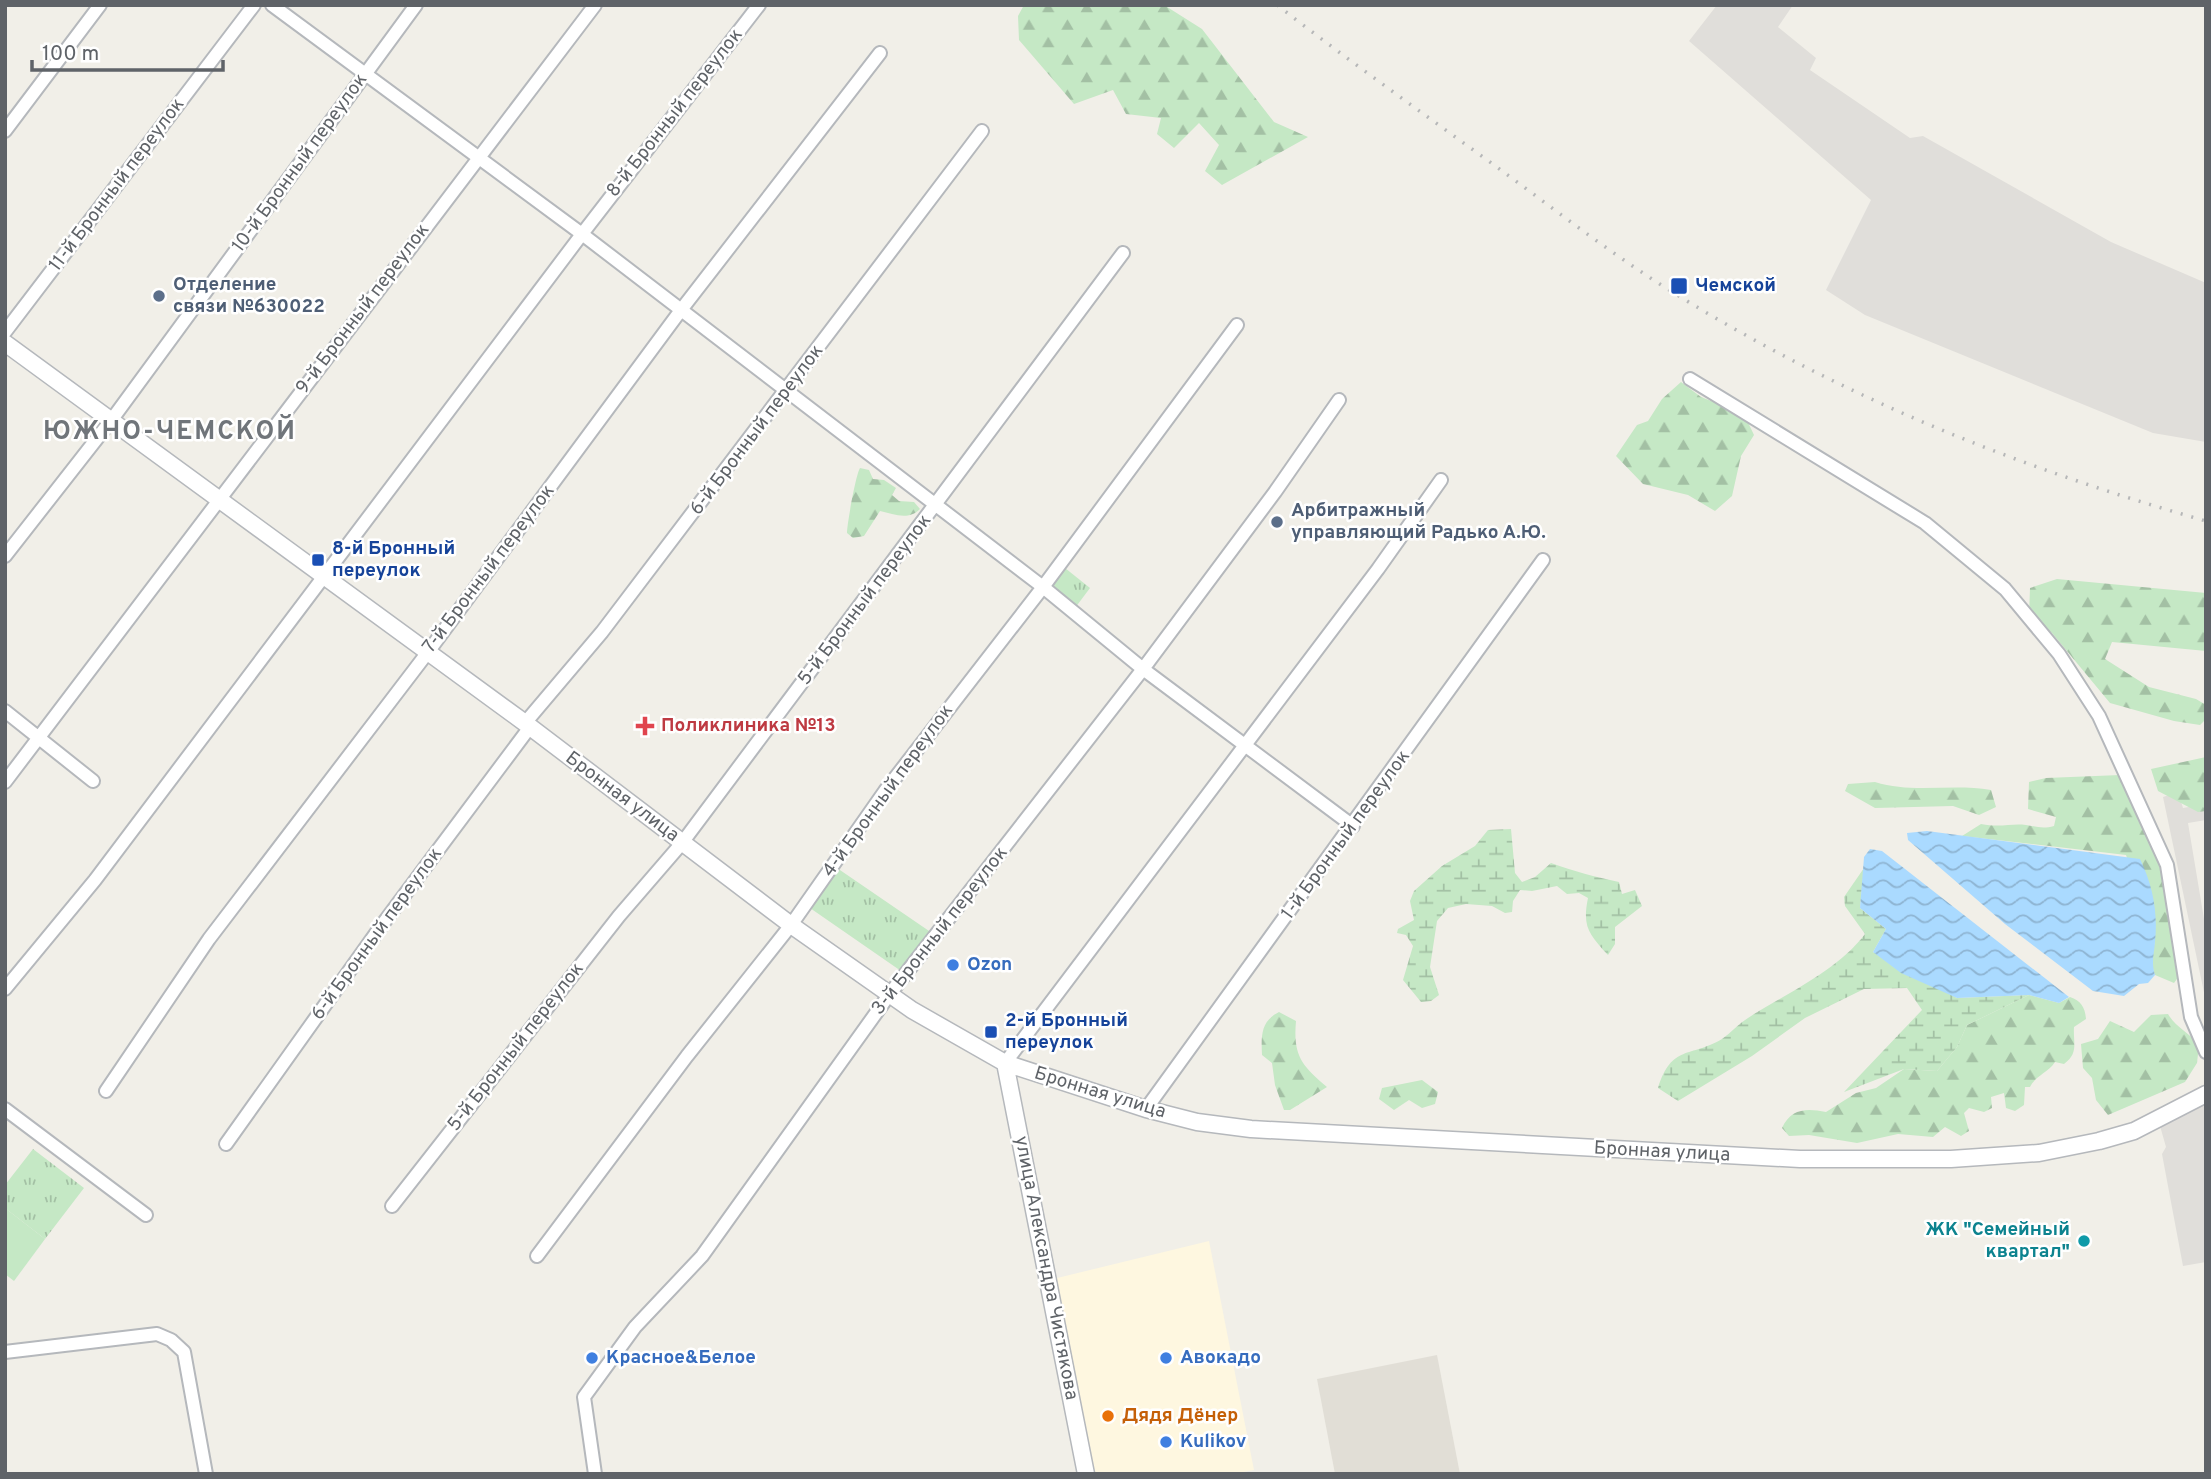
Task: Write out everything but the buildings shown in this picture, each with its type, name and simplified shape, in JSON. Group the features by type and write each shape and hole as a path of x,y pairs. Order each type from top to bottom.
{"street":[{"path":"5,131 100,5"},
{"name":"11-й Бронный переулок","path":"5,332 254,5"},
{"path":"272,5 582,234 786,393 1043,587 1143,669 1353,826"},
{"name":"10-й Бронный переулок","path":"5,556 113,418 416,5"},
{"name":"9-й Бронный переулок","path":"5,782 595,5"},
{"name":"8-й Бронный переулок","path":"5,989 95,880 582,234 759,5"},
{"name":"7-й Бронный переулок","path":"106,1091 209,939 428,652 681,310 880,53"},
{"name":"6-й Бронный переулок","path":"226,1144 528,725 786,393 982,131"},
{"name":"5-й Бронный переулок","path":"392,1206 619,916 682,844 1123,253"},
{"name":"4-й Бронный переулок","path":"537,1256 687,1056 791,925 885,791 1043,587 1237,325"},
{"name":"Бронная улица","path":"5,343 113,418 528,725 791,925 889,995 1004,1063 1146,1109 1197,1122 1251,1129 1800,1159 1928,1160 2035,1153 2099,1141 2134,1131 2206,1094"},
{"path":"1690,379 1925,523 2005,589 2059,654 2099,716 2167,864 2191,1017 2206,1052"},
{"name":"3-й Бронный переулок","path":"595,1474 584,1397 635,1327 702,1256 889,995 1143,669 1275,492 1339,400"},
{"path":"1004,1063 1378,569 1441,480"},
{"name":"1-й Бронный переулок","path":"1146,1109 1543,561"},
{"path":"5,712 93,781"},
{"name":"улица Александра Чистякова","path":"1004,1063 1086,1474"},
{"path":"5,1109 146,1214"},
{"path":"5,1352 158,1334 171,1340 184,1352 206,1474"}],"shaded area":[{"path":"1717,5 1793,5 1778,27 1816,58 1810,70 1910,138 1923,136 2111,242 2206,283 2206,442 2153,433 1865,315 1826,290 1871,200 1689,41"},
{"path":"2178,792 2183,808 2206,804 2206,820 2188,823 2206,931 2206,1002 2163,797"},
{"path":"2206,1104 2206,1262 2183,1266 2162,1154 2166,1147 2160,1126"},
{"path":"1209,1241 1254,1470 1233,1474 1087,1474 1049,1280"},
{"path":"1437,1355 1460,1474 1335,1474 1317,1379"}],"green space":[{"path":"1024,5 1164,5 1202,29 1274,122 1308,137 1222,185 1205,171 1219,145 1199,123 1174,148 1157,134 1161,118 1126,114 1113,90 1074,104 1019,40 1018,16"},
{"path":"1681,382 1701,397 1744,414 1754,435 1741,456 1732,496 1715,511 1688,495 1643,484 1616,456 1637,425 1648,421 1662,399"},
{"path":"860,468 869,470 873,479 884,480 896,488 892,495 899,501 914,502 920,509 906,516 880,511 864,536 853,538 847,533 847,528"},
{"path":"1065,568 1090,588 1075,608 1050,588"},
{"path":"2057,579 2206,593 2206,651 2112,642 2105,659 2149,687 2196,699 2206,705 2206,719 2200,725 2174,721 2110,703 2052,633 2029,616 2030,588"},
{"path":"2206,757 2206,811 2198,812 2158,791 2151,769"},
{"path":"2120,775 2166,879 2182,972 2174,983 2155,975 2151,963 2155,940 2126,855 1962,836 1981,824 2043,828 2054,826 2056,817 2028,809 2029,782 2046,778"},
{"path":"1875,782 1918,788 1962,787 1991,790 1996,807 1979,815 1953,806 1875,808 1845,791 1848,784"},
{"path":"1511,829 1515,873 1522,882 1535,877 1551,863 1619,882 1622,894 1635,890 1642,906 1615,927 1615,944 1608,955 1589,930 1586,916 1588,898 1579,893 1567,894 1557,886 1532,891 1520,890 1513,901 1512,912 1505,913 1492,906 1466,904 1448,908 1437,921 1430,967 1439,995 1431,1001 1421,1002 1403,980 1413,946 1406,935 1397,933 1398,929 1414,920 1410,901 1414,891 1442,866 1475,846 1488,830"},
{"path":"837,868 932,933 901,971 810,908"},
{"path":"1864,868 1860,908 1886,929 1873,952 1957,998 2029,995 1967,1025 1957,1047 1937,1071 1904,1069 1844,1092 1922,1010 1907,988 1864,989 1805,1018 1752,1056 1678,1101 1658,1088 1669,1064 1676,1058 1722,1039 1744,1020 1811,980 1854,947 1865,934 1845,906 1844,897"},
{"path":"2029,995 2059,1003 2070,997 2082,1005 2086,1019 2074,1027 2074,1047 2069,1060 2064,1064 2055,1062 2030,1087 2025,1087 2024,1105 2015,1111 2006,1108 2004,1093 1991,1097 1992,1108 1984,1112 1969,1108 1964,1113 1969,1131 1961,1136 1945,1127 1933,1137 1898,1134 1857,1143 1809,1135 1789,1136 1782,1128 1795,1113 1806,1110 1826,1112 1856,1093 1876,1088 1904,1069 1937,1071 1957,1047 1967,1025"},
{"path":"1279,1012 1296,1021 1296,1043 1301,1058 1327,1087 1290,1110 1284,1110 1275,1085 1272,1063 1262,1055 1263,1029"},
{"path":"2168,1014 2199,1045 2197,1063 2185,1082 2108,1115 2096,1100 2092,1078 2083,1068 2081,1044 2098,1039 2110,1021 2134,1032 2151,1015"},
{"path":"1422,1080 1438,1092 1435,1104 1422,1108 1409,1100 1394,1110 1379,1099 1382,1088"},
{"path":"33,1149 84,1188 45,1239 5,1208 5,1185"},
{"path":"5,1208 45,1239 14,1281 5,1274"}],"water":[{"path":"1927,831 2140,859 2155,910 2155,975 2148,983 2139,984 2124,996 2093,991 2005,924 1908,840 1907,833"},
{"path":"1870,849 1882,851 2069,997 2059,1003 2029,995 1957,998 1901,973 1873,952 1886,929 1860,908 1864,857"}],"railway":[{"path":"1277,5 1605,247 1674,293 1737,330 1866,397 1998,453 2135,500 2206,521"}],"place":[{"name":"Чемской","path":"1679,286"},
{"name":"Отделение связи №630022","path":"159,296"},
{"name":"Арбитражный управляющий Радько А.Ю.","path":"1277,522"},
{"name":"8-й Бронный переулок","path":"318,560"},
{"name":"Поликлиника №13","path":"645,726"},
{"name":"Ozon","path":"953,965"},
{"name":"2-й Бронный переулок","path":"991,1032"},
{"name":"ЖК \"Семейный квартал\"","path":"2084,1241"},
{"name":"Красное&Белое","path":"592,1358"},
{"name":"Авокадо","path":"1166,1358"},
{"name":"Дядя Дёнер","path":"1108,1416"},
{"name":"Kulikov","path":"1166,1442"}],"district":[{"name":"ЮЖНО-ЧЕМСКОЙ","path":"170,432"}]}
